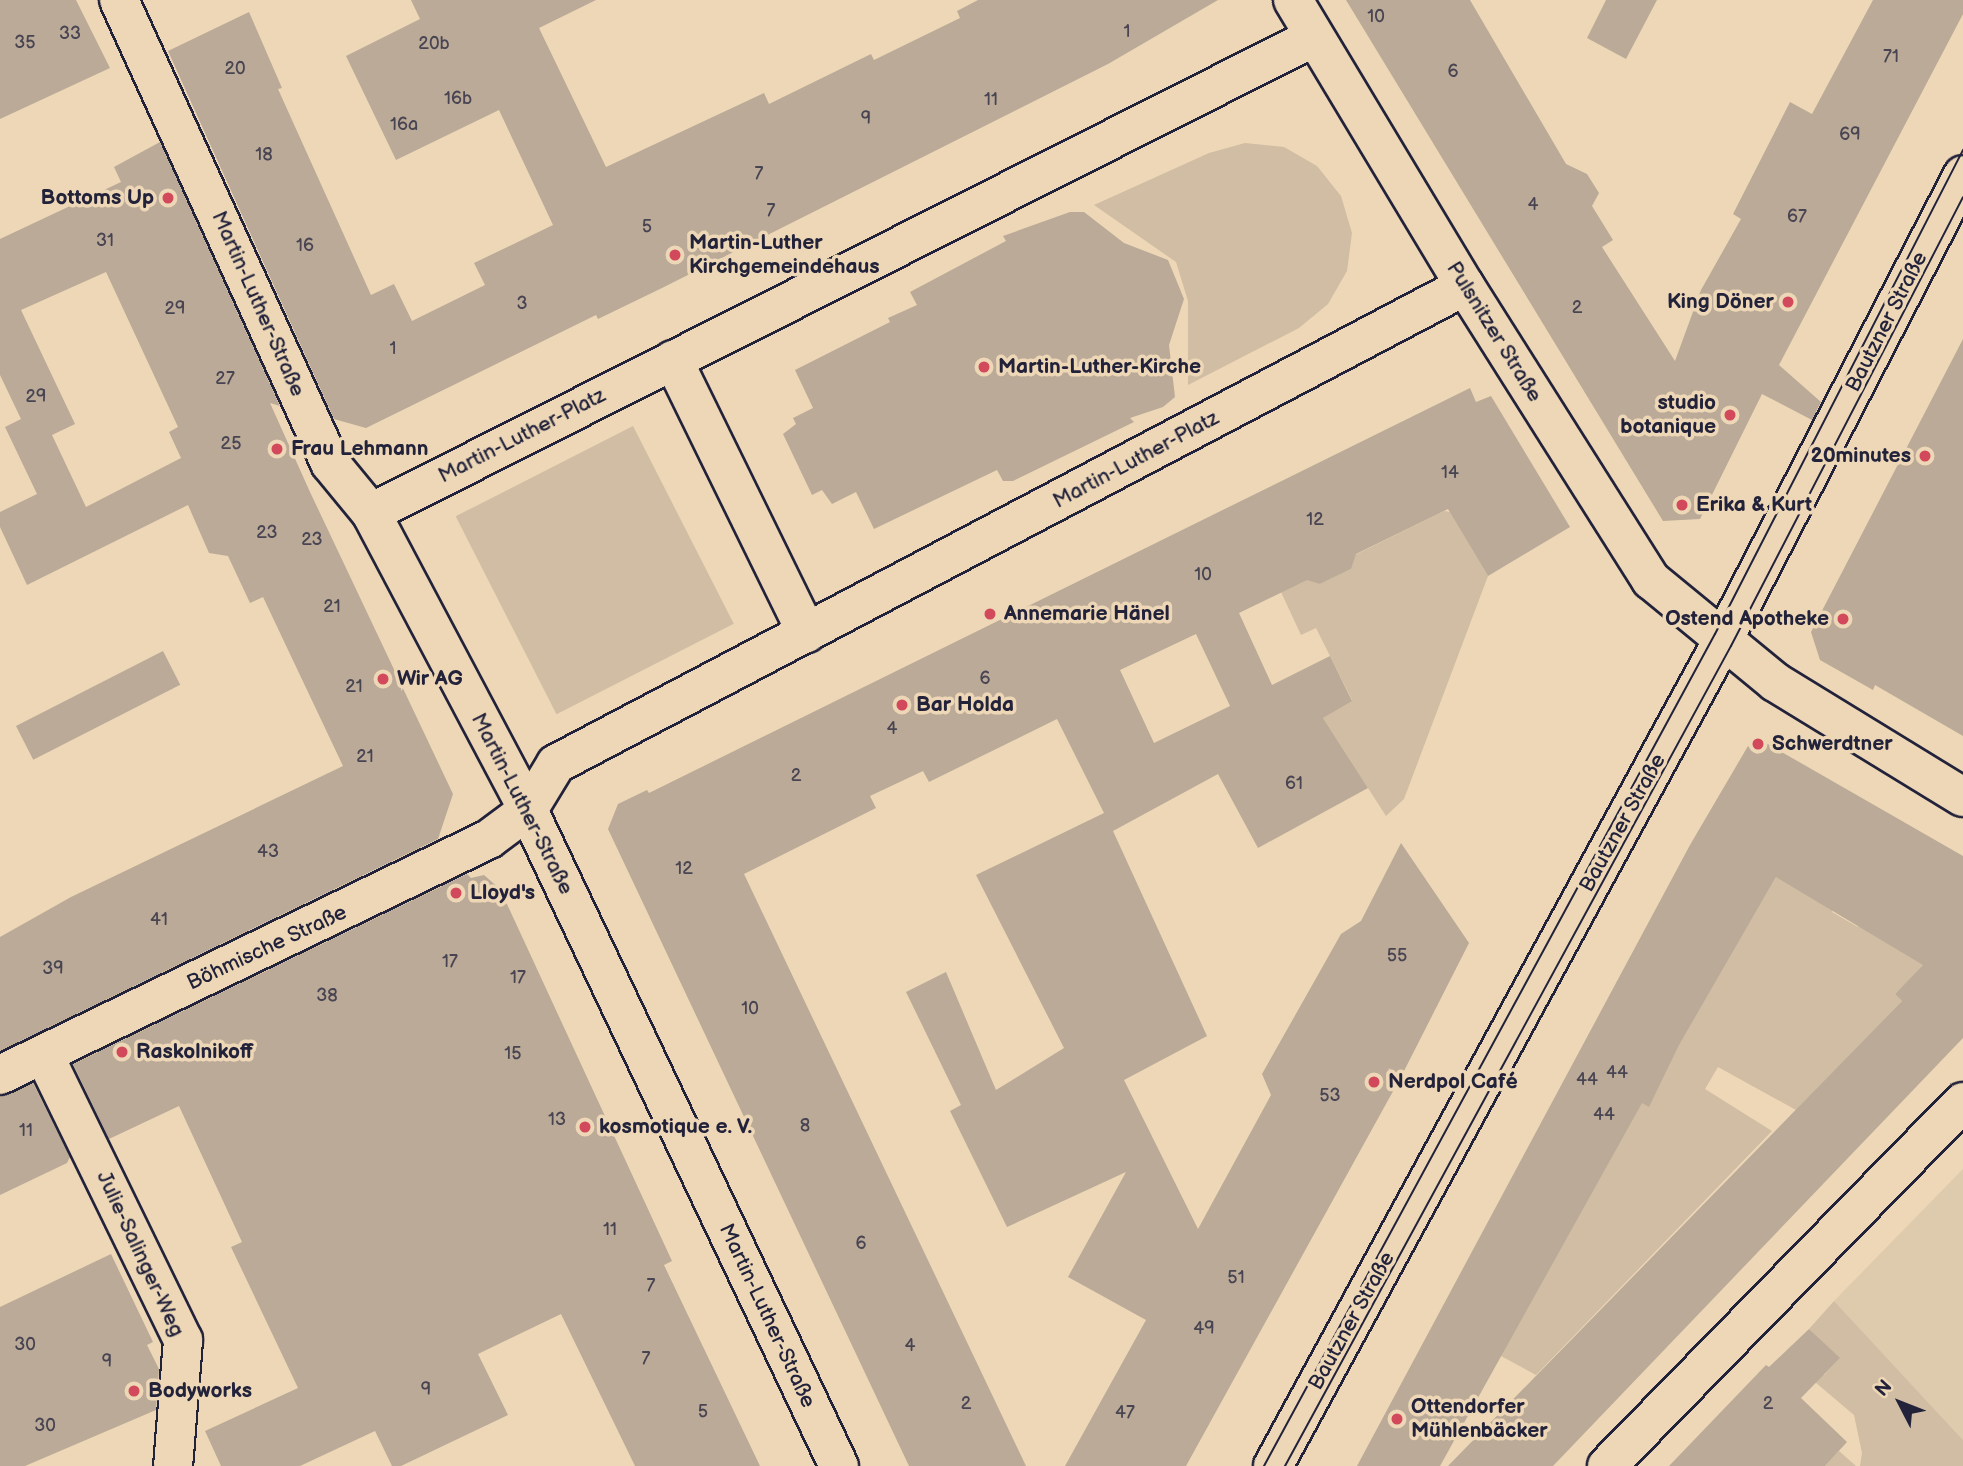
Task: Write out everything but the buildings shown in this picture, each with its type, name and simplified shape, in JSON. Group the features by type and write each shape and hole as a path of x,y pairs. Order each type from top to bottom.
{"street":[{"name":"Martin-Luther-Straße","path":"119,0 330,463 371,513 528,810 839,1466"},
{"name":"Pulsnitzer Straße","path":"1293,0 1465,286 1651,580 1775,682 1963,797"},
{"name":"Martin-Luther-Platz","path":"371,513 1314,37"},
{"name":"Bautzner Straße","path":"1273,1466 1723,640 1963,175"},
{"name":"Martin-Luther-Platz","path":"528,810 555,764 1465,286"},
{"path":"673,360 807,633"},
{"name":"Böhmische Straße","path":"0,1075 378,896 489,839 528,810"},
{"name":"Julie-Salinger-Weg","path":"44,1055 183,1340 173,1466"},
{"path":"1607,1466 1963,1102"}],"shaded area":[{"path":"1245,143 1284,147 1317,166 1341,196 1352,233 1347,271 1328,304 1299,328 1188,385 1188,301 1176,262 1094,205 1209,153"},
{"path":"633,426 734,624 556,714 456,516"},
{"path":"1444,511 1450,512 1488,576 1404,799 1386,816 1323,718 1352,700 1316,628 1301,635 1281,592 1311,577 1320,584 1351,569 1351,557"},
{"path":"1776,877 1841,894 1832,912 1858,927 1868,910 1936,952 1895,994 1902,1001 1796,1110 1718,1067 1705,1089 1772,1131 1536,1375 1499,1355 1635,1099 1649,1106 1679,1044"},
{"path":"1963,1169 1963,1440 1834,1301"},
{"path":"1834,1301 1963,1440 1963,1466 1860,1466 1862,1453 1854,1415 1783,1355 1792,1345 1824,1375 1839,1359 1809,1329"},
{"path":"1839,1451 1856,1466 1825,1466"}],"tram line":[{"path":"1264,1466 1715,634 1963,150"},
{"path":"1285,1466 1731,646 1963,197"}],"place":[{"name":"Bottoms Up","path":"168,198"},
{"name":"Martin-Luther Kirchgemeindehaus","path":"675,255"},
{"name":"King Döner","path":"1788,302"},
{"name":"Martin-Luther-Kirche","path":"984,367"},
{"name":"studio botanique","path":"1730,415"},
{"name":"Frau Lehmann","path":"277,449"},
{"name":"20minutes","path":"1925,456"},
{"name":"Erika & Kurt","path":"1682,505"},
{"name":"Annemarie Hänel","path":"990,614"},
{"name":"Ostend Apotheke","path":"1843,619"},
{"name":"Wir AG","path":"383,679"},
{"name":"Bar Holda","path":"902,705"},
{"name":"Schwerdtner","path":"1758,744"},
{"name":"Lloyd's","path":"456,893"},
{"name":"Raskolnikoff","path":"122,1052"},
{"name":"Nerdpol Café","path":"1374,1082"},
{"name":"kosmotique e. V.","path":"585,1127"},
{"name":"Bodyworks","path":"134,1391"},
{"name":"Ottendorfer Mühlenbäcker","path":"1397,1419"}]}
